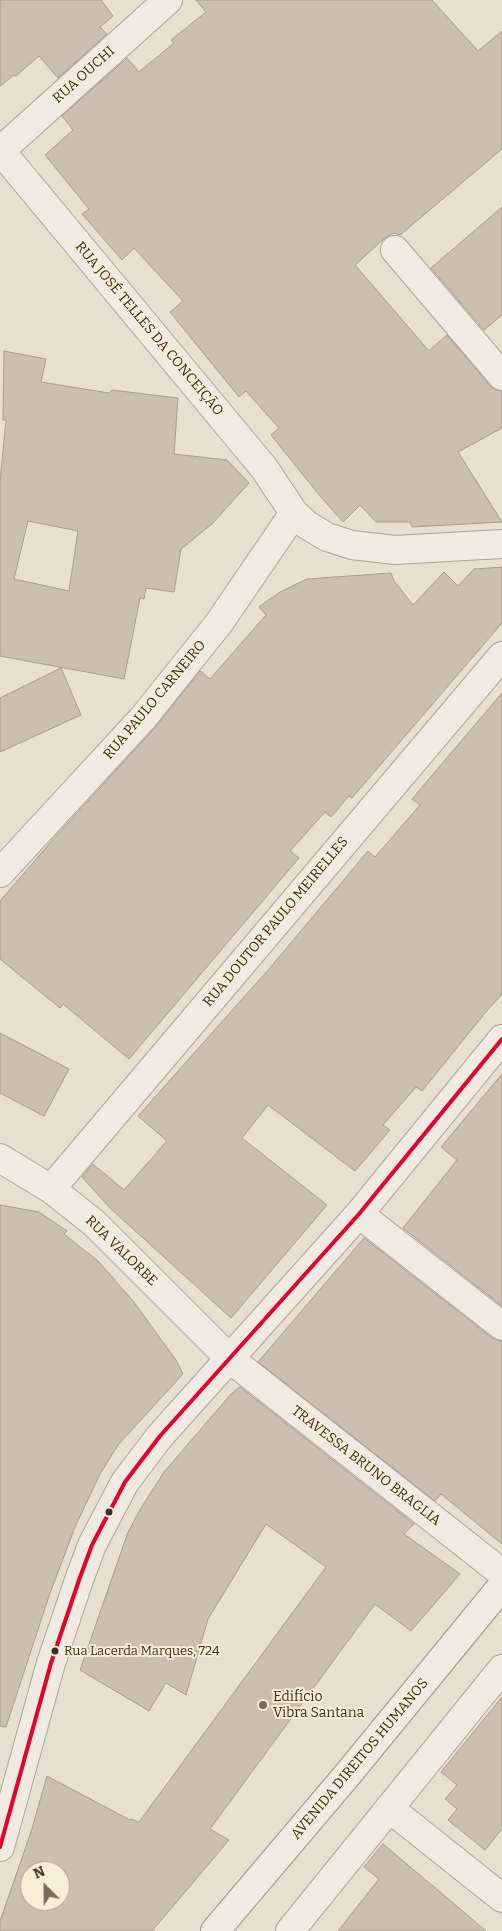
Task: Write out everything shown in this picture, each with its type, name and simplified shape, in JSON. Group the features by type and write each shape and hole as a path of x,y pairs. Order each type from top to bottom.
{"street":[{"name":"RUA OUCHI","path":"0,150 168,0"},
{"name":"RUA JOSÉ TELLES DA CONCEIÇÃO","path":"0,150 264,468 294,512 308,525 326,537 352,545 395,550 502,544"},
{"path":"395,250 502,376"},
{"name":"RUA PAULO CARNEIRO","path":"0,874 143,718 219,623 294,512"},
{"name":"RUA DOUTOR PAULO MEIRELLES","path":"51,1189 502,656"},
{"path":"0,1847 51,1663 92,1546 125,1482 160,1436 359,1214 502,1039"},
{"name":"RUA VALORBE","path":"0,1158 51,1189 94,1223 230,1359"},
{"path":"359,1214 502,1326"},
{"name":"TRAVESSA BRUNO BRAGLIA","path":"230,1359 502,1574"},
{"name":"AVENIDA DIREITOS HUMANOS","path":"215,1931 342,1782 502,1586"},
{"path":"290,1931 502,1669"},
{"path":"389,1808 502,1898"}],"building":[{"path":"0,0 101,0 113,16 100,27 107,34 58,78 39,56 16,76 14,75 0,86"},
{"path":"196,0 432,0 478,51 502,31 502,149 400,235 394,233 385,238 355,265 429,351 447,335 490,386 502,391 502,428 458,452 502,522 412,527 410,522 376,522 360,505 343,522 271,435 279,428 246,391 239,397 170,312 183,301 134,248 122,260 82,214 89,209 45,155 73,130 62,116 127,58 139,72 174,43 171,40 206,12"},
{"path":"502,207 502,315 484,330 431,268"},
{"path":"4,351 46,359 41,382 109,393 112,390 178,398 174,454 227,460 249,483 212,524 181,549 174,592 146,588 144,599 140,598 124,679 0,656 0,482 6,420 3,420","holes":["28,521 78,531 69,591 14,579"]},
{"path":"502,567 502,623 352,798 349,796 331,817 325,812 290,851 299,858 129,1059 63,1004 60,1008 0,959 0,901 57,835 154,729 200,671 210,679 266,615 259,607 280,592 307,579 391,573 394,581 413,605 444,572 458,586 474,569"},
{"path":"61,668 81,715 0,752 0,698"},
{"path":"502,693 502,994 422,1091 416,1087 383,1125 390,1130 355,1171 268,1105 242,1138 327,1205 231,1318 110,1208 82,1177 93,1164 124,1190 167,1141 138,1116 269,969 368,851 375,857 420,805 412,799"},
{"path":"0,1033 69,1069 44,1116 0,1093"},
{"path":"502,1074 502,1306 403,1228 457,1160 441,1147"},
{"path":"0,1205 39,1212 67,1231 64,1234 98,1261 133,1301 176,1360 183,1374 118,1445 100,1474 75,1527 49,1596 6,1727 0,1726"},
{"path":"364,1238 492,1338 502,1341 502,1544 441,1494 435,1501 258,1362"},
{"path":"240,1387 414,1524 404,1534 460,1574 411,1631 375,1604 210,1829 229,1840 152,1931 0,1931 0,1921 20,1864 20,1911 70,1911 70,1861 21,1861 47,1776 130,1820 139,1822 326,1567 266,1524 208,1619 186,1695 166,1683 149,1711 80,1670 128,1532 164,1472 231,1394"},
{"path":"502,1697 502,1829 485,1850 448,1820 457,1809 445,1799 457,1785 441,1772"},
{"path":"383,1844 486,1931 338,1931 379,1879 364,1867"}],"transit line":[{"path":"0,1847 51,1663 79,1580 92,1545 125,1482 160,1436 359,1214 502,1039"}],"place":[{"name":"Rua Lacerda Marques, 724","path":"55,1651"},
{"name":"Edifício Vibra Santana","path":"263,1705"}]}
